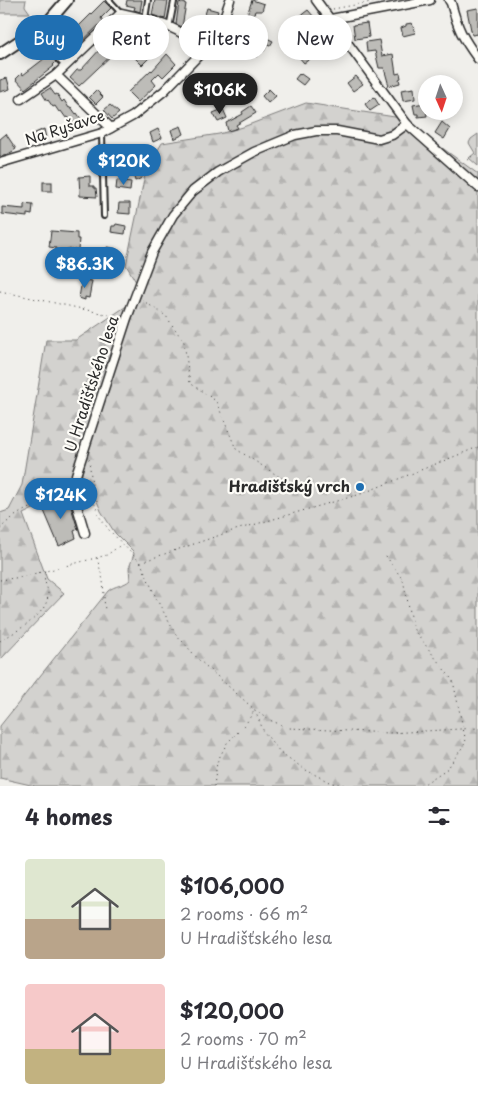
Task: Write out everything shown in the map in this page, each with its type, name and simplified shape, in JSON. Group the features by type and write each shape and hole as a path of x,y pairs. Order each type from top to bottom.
{"street":[{"path":"0,54 48,22 67,0"},
{"name":"Na Ryšavce","path":"225,15 230,0"},
{"path":"316,0 328,15"},
{"path":"352,15 430,0"},
{"path":"449,0 463,39 478,59"},
{"path":"21,99 56,75 121,13 129,15"},
{"path":"169,28 179,33"},
{"path":"352,48 407,124 478,187"},
{"name":"Na Ryšavce","path":"0,163 102,133 133,116 164,91 194,60"},
{"path":"56,75 111,128"},
{"name":"U Hradišťského lesa","path":"85,533 76,503 76,475 152,252 173,214 193,191 218,172 254,152 295,135 316,131 337,131 379,139 392,135 407,124"}],"lane":[{"path":"109,0 121,13"},
{"path":"146,15 148,0"},
{"path":"169,28 174,2"},
{"path":"59,60 65,66"},
{"path":"102,133 104,216"}],"path":[{"path":"330,10 382,0"},
{"path":"456,168 478,152"},
{"path":"0,291 128,318"},
{"path":"136,296 166,316 184,342 190,382 216,400 236,449 286,481 364,493"},
{"path":"88,443 92,492 96,508 109,530 141,562 157,600 175,633 198,660 254,710 267,719 289,728 389,733 478,728"},
{"path":"141,562 232,531 364,493 478,447"},
{"path":"0,529 20,512 47,500 76,493"},
{"path":"0,580 46,571 97,557 112,552 122,544"},
{"path":"386,556 404,580 414,630 453,681 466,742 448,768 420,786"},
{"path":"97,557 103,580 105,612"},
{"path":"0,641 41,613 48,594 43,579 46,571"},
{"path":"214,786 216,762 227,743 245,725 254,710"},
{"path":"254,710 264,732 280,752 304,769 331,783 352,786"}],"green space":[{"path":"0,0 26,0 25,6 30,13 0,13"},
{"path":"306,103 401,118 478,174 478,786 35,786 0,778 0,726 108,591 130,580 129,568 134,554 133,551 115,533 97,501 82,487 81,480 84,463 124,339 142,292 126,265 146,170 162,143 219,134"},
{"path":"478,134 478,166 469,158 475,153 469,143"},
{"path":"128,305 71,491 23,514 47,579 64,593 0,660 0,513 9,510 22,485 46,340 76,340"}],"building":[{"path":"127,0 142,0 140,12 134,10 135,7 126,5"},
{"path":"155,0 168,1 166,15 152,15"},
{"path":"252,0 264,4 262,11 255,11 254,15 247,15"},
{"path":"104,1 111,8 104,15 93,15 93,31 83,40 83,22"},
{"path":"179,2 186,4 184,15 179,15 179,26 176,24"},
{"path":"207,8 218,11 217,15 205,15"},
{"path":"478,8 478,34 472,35 467,10"},
{"path":"308,10 312,15 301,15"},
{"path":"367,23 369,37 355,39 353,25"},
{"path":"412,23 415,33 403,36 401,28 406,26 406,24"},
{"path":"268,39 273,41 270,46 268,45"},
{"path":"379,40 382,56 393,54 396,74 400,73 400,83 389,86 384,68 379,68 375,51 367,52 366,42"},
{"path":"169,56 176,64 163,77 159,73 152,80 156,85 138,102 128,92 162,60 169,60"},
{"path":"93,57 93,60 106,60 79,86 70,78 77,70 81,70"},
{"path":"42,60 54,60 56,62 54,66 25,89 16,79 22,73 23,75"},
{"path":"137,60 147,60 142,65"},
{"path":"299,74 308,79 303,85 295,79"},
{"path":"356,76 363,84 353,91 347,83"},
{"path":"196,77 203,85 197,91 194,91 189,86"},
{"path":"7,78 10,89 0,92 0,80"},
{"path":"50,88 62,102 64,100 69,108 71,107 77,113 81,119 76,124 73,124 68,117 66,118 61,111 59,112 55,106 53,107 47,101 42,93"},
{"path":"414,88 415,99 403,101 401,90"},
{"path":"269,89 276,96 268,103 262,96"},
{"path":"96,90 103,97 96,104 89,97"},
{"path":"374,97 379,105 370,111 365,104"},
{"path":"418,104 418,114 415,114 413,105"},
{"path":"110,105 119,113 112,119 104,110"},
{"path":"251,106 256,113 236,125 238,128 228,131 226,123 243,114 242,112"},
{"path":"223,109 227,118 218,122 213,113"},
{"path":"442,122 450,129 444,139 435,133"},
{"path":"181,126 184,134 174,139 171,130"},
{"path":"44,129 46,138 37,141 35,133"},
{"path":"158,129 162,138 153,142 150,133"},
{"path":"6,134 16,149 0,157 0,139"},
{"path":"141,158 143,167 140,168 142,178 135,181 130,160"},
{"path":"90,176 90,186 96,188 97,197 80,196 79,177"},
{"path":"117,180 131,182 130,191 116,189"},
{"path":"43,182 52,182 52,191 43,191"},
{"path":"119,203 130,203 130,214 118,213"},
{"path":"24,204 33,205 32,215 27,214 27,217 2,214 2,207 24,209"},
{"path":"116,224 126,226 125,234 111,232 112,226"},
{"path":"51,231 77,233 77,239 79,239 78,250 67,249 67,276 58,277 56,248 49,247"},
{"path":"107,247 116,249 114,259 106,257"},
{"path":"82,280 92,281 89,298 85,297 85,300 79,298"},
{"path":"66,496 78,529 74,531 76,538 59,546 42,506"}],"place":[{"name":"Hradišťský vrch","path":"360,487"}]}
